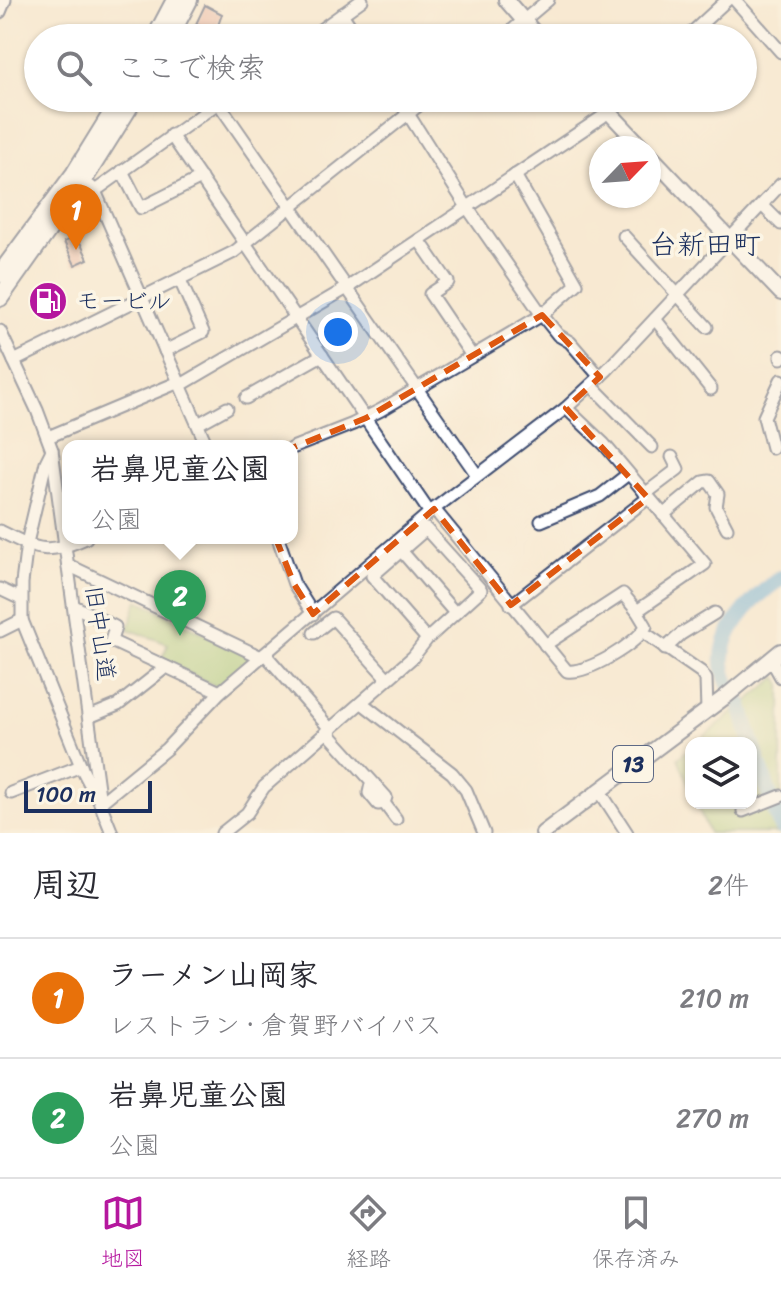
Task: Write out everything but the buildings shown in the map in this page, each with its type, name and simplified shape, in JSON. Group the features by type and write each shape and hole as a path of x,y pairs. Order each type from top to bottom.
{"highway":[{"path":"162,24 175,0"},
{"path":"180,24 189,0"},
{"path":"0,274 74,174 112,112"},
{"path":"0,298 89,186 128,112"}],"main road":[{"path":"506,0 527,24"},
{"path":"609,112 632,136"},
{"path":"661,166 781,293"},
{"name":"13","path":"543,833 707,711 776,655"}],"street":[{"path":"0,12 5,0"},
{"path":"328,24 362,0"},
{"path":"520,24 548,0"},
{"path":"701,24 727,0"},
{"path":"735,0 756,24"},
{"path":"342,14 349,24"},
{"path":"757,25 781,52"},
{"path":"203,112 122,171 89,186 205,440"},
{"path":"227,112 477,475"},
{"path":"0,331 14,361 180,280 246,244 410,112"},
{"path":"48,437 180,384 297,319 607,112"},
{"path":"408,114 467,207 542,315 558,335 570,342 596,381 652,447"},
{"path":"171,135 432,511 511,605 567,671 575,672 609,658 641,635 646,626 623,594 545,645"},
{"path":"122,171 141,208 201,178"},
{"path":"298,446 366,418 542,315 577,284 515,175"},
{"path":"427,639 372,576 432,511 566,408 596,381 781,184"},
{"path":"762,205 781,224"},
{"path":"104,230 111,247 120,251"},
{"path":"624,236 707,327"},
{"path":"419,240 448,282 430,294 472,356"},
{"path":"165,351 203,332 180,280"},
{"path":"655,319 711,389"},
{"path":"246,398 322,355"},
{"name":"旧中山道","path":"14,361 52,450 62,519"},
{"path":"772,448 764,417 781,380"},
{"path":"198,424 227,408"},
{"path":"566,408 604,444 705,564 637,611"},
{"path":"52,450 46,462 27,543 22,620 81,766 100,803 166,749 220,692 323,605 426,529 481,590 427,639 413,657 264,787 247,813 222,833"},
{"path":"511,605 678,469 672,457"},
{"path":"541,521 600,496 628,474"},
{"path":"663,515 703,482 709,481 718,494 716,507 727,528"},
{"path":"0,531 50,551 73,544"},
{"name":"旧中山道","path":"66,544 100,803 112,833"},
{"path":"280,544 294,584 313,614"},
{"path":"398,547 455,613"},
{"path":"68,565 263,656 371,784 386,797 384,803 396,819"},
{"path":"0,589 21,599"},
{"path":"323,605 387,678"},
{"path":"74,606 115,627 111,641 220,692"},
{"path":"665,649 681,634 715,613"},
{"path":"314,633 333,618"},
{"path":"0,631 22,620"},
{"path":"649,636 690,663 706,679 707,711"},
{"path":"776,655 781,677"},
{"path":"89,717 118,705 166,667"},
{"path":"362,703 452,773 466,790 484,833"},
{"path":"11,793 81,766"},
{"path":"599,790 627,833"},
{"path":"743,811 781,796"}],"highlighted area":[{"path":"542,315 600,377 566,408 648,498 511,605 434,509 313,614 294,584 247,466 366,418"}],"green space":[{"path":"138,600 253,658 219,688 161,660 168,644 128,629"},
{"path":"777,677 781,685 781,833 709,833 699,809 757,809 757,737 703,737"},
{"path":"685,752 685,776 678,758"}],"waterway":[{"path":"781,578 758,596 738,619 730,632 723,660 726,679 742,709 781,827"}],"place":[{"name":"ラーメン山岡家","path":"76,250"},
{"name":"モービル","path":"48,301"},
{"name":"岩鼻児童公園","path":"180,636"}],"district":[{"name":"台新田町","path":"705,244"}]}
